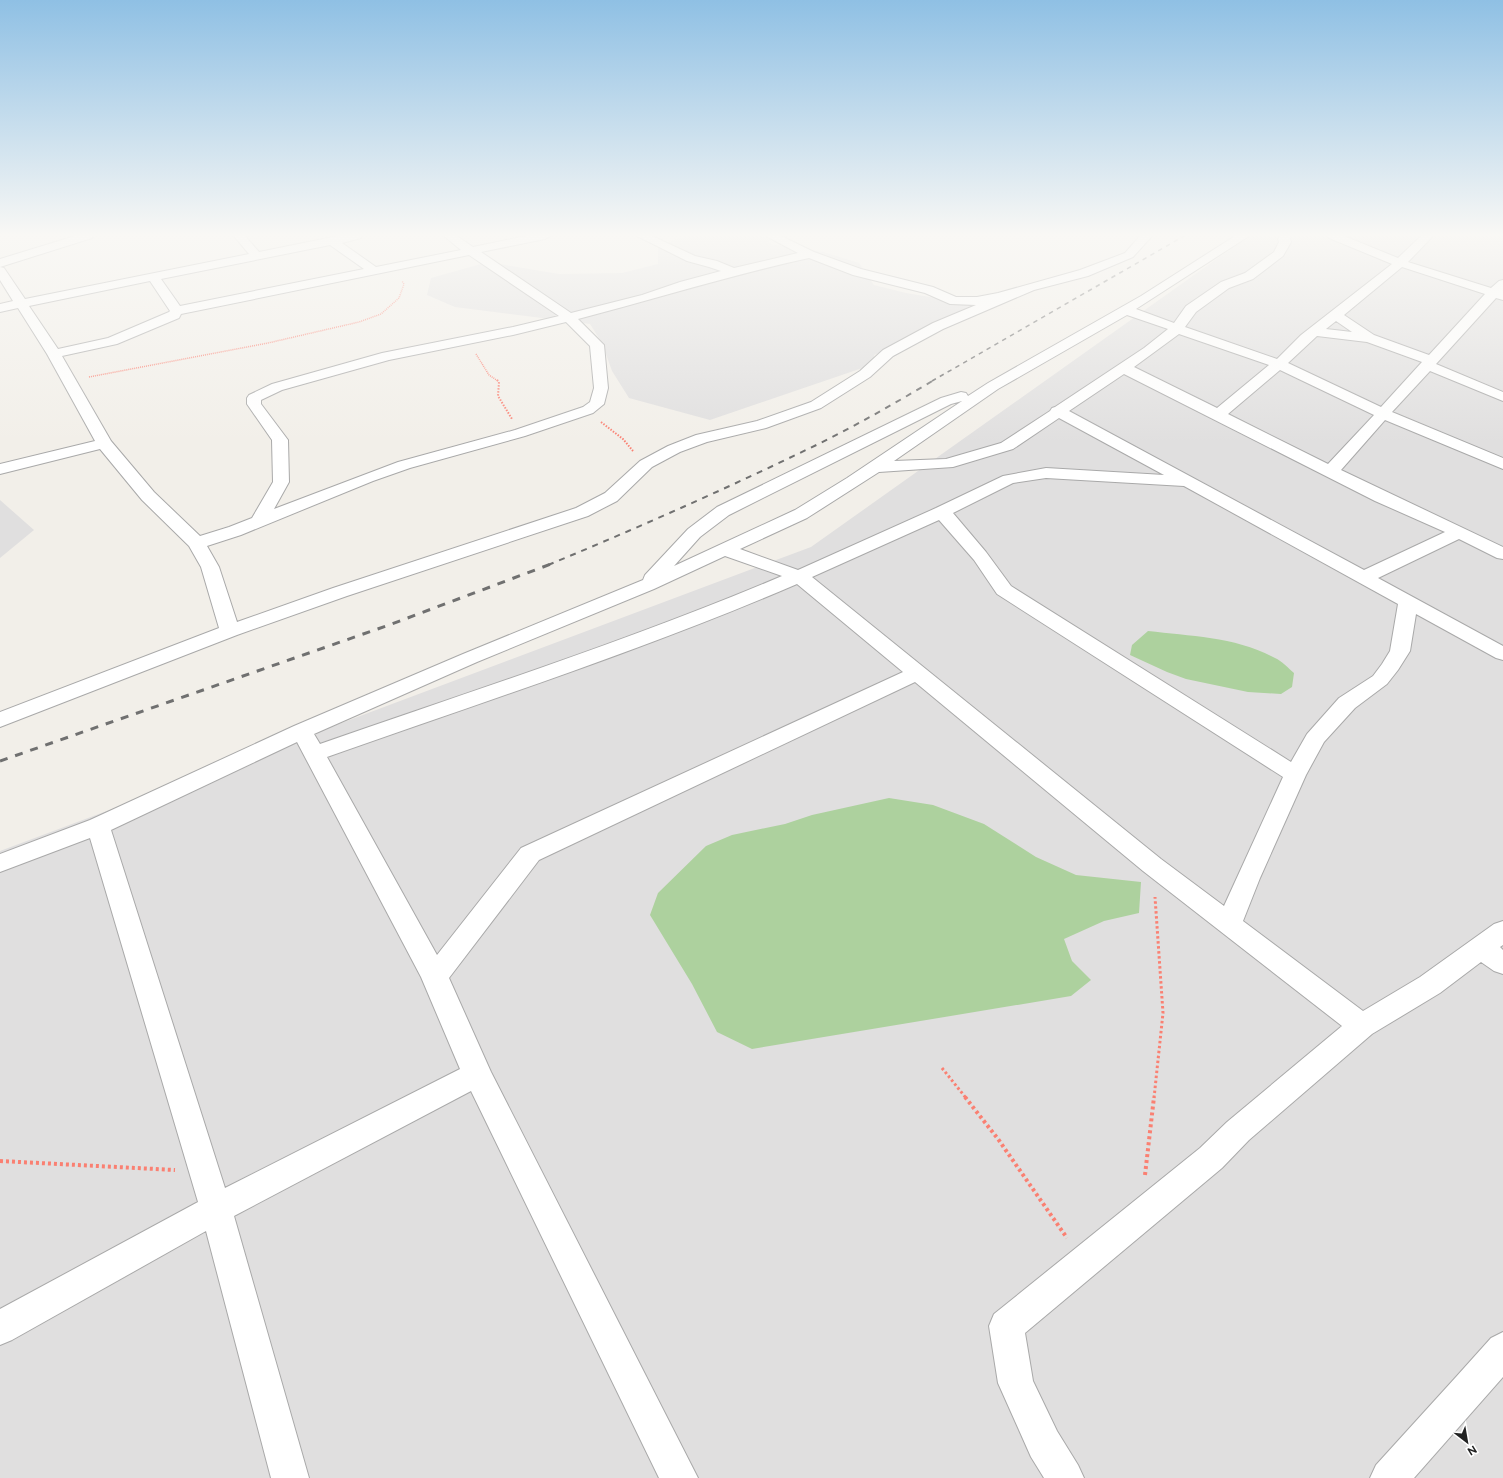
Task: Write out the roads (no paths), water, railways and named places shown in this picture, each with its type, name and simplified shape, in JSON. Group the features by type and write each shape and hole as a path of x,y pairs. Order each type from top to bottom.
{"street":[{"path":"0,308 17,305"},
{"path":"23,305 70,380 104,443 148,496 196,543 210,567 230,631"},
{"path":"173,305 177,311"},
{"path":"54,354 112,341 174,315 177,311 207,305"},
{"path":"196,543 235,531 374,475 520,433 588,410 597,404 601,388 597,345 568,316 551,305"},
{"path":"259,521 281,482 280,440 254,404 254,398 276,387 387,356 466,339 513,331 616,305"},
{"path":"0,720 230,631 340,592 582,512 611,497 646,464 674,449 702,438 761,425 816,405 865,374 888,353 938,326 987,305"},
{"path":"309,743 470,658 647,585 801,514 853,482 993,386 1134,305"},
{"path":"874,467 946,464 1007,446 1057,411 1124,368 1178,328 1184,316 1196,305"},
{"path":"1218,415 1279,364 1306,338 1348,305"},
{"path":"1332,471 1429,363 1486,305"},
{"path":"1125,310 1279,364 1383,414 1503,464"},
{"path":"1336,315 1369,338 1429,363 1503,397"},
{"path":"1314,332 1369,338"},
{"path":"1124,368 1332,471 1381,497 1459,532 1503,554"},
{"path":"647,585 694,533 723,511 946,401 993,386"},
{"path":"1057,411 1365,577 1503,654"},
{"path":"0,469 104,443"},
{"path":"0,863 309,743 658,633 724,608 942,512 1009,479 1046,473 1188,481"},
{"path":"942,512 980,556 1004,590 1295,775"},
{"path":"1365,577 1459,532"},
{"path":"725,550 799,576 1152,865 1362,1026"},
{"path":"1229,925 1248,878 1295,775 1315,739 1348,704 1380,680 1392,666 1400,651 1408,601"},
{"path":"435,977 530,854 917,672"},
{"path":"309,743 435,977 477,1074 679,1478"},
{"path":"98,826 216,1209 290,1478"},
{"path":"1065,1478 1044,1444 1016,1382 1006,1326 1211,1158 1238,1131 1362,1026 1430,985 1496,948"},
{"path":"0,1328 216,1209 477,1074"},
{"path":"1389,1478 1469,1390 1503,1350"}],"railway":[{"path":"932,381 1064,305"},
{"path":"548,565 613,538 806,450 839,434 934,380"},
{"path":"0,761 389,625 551,564"}]}
